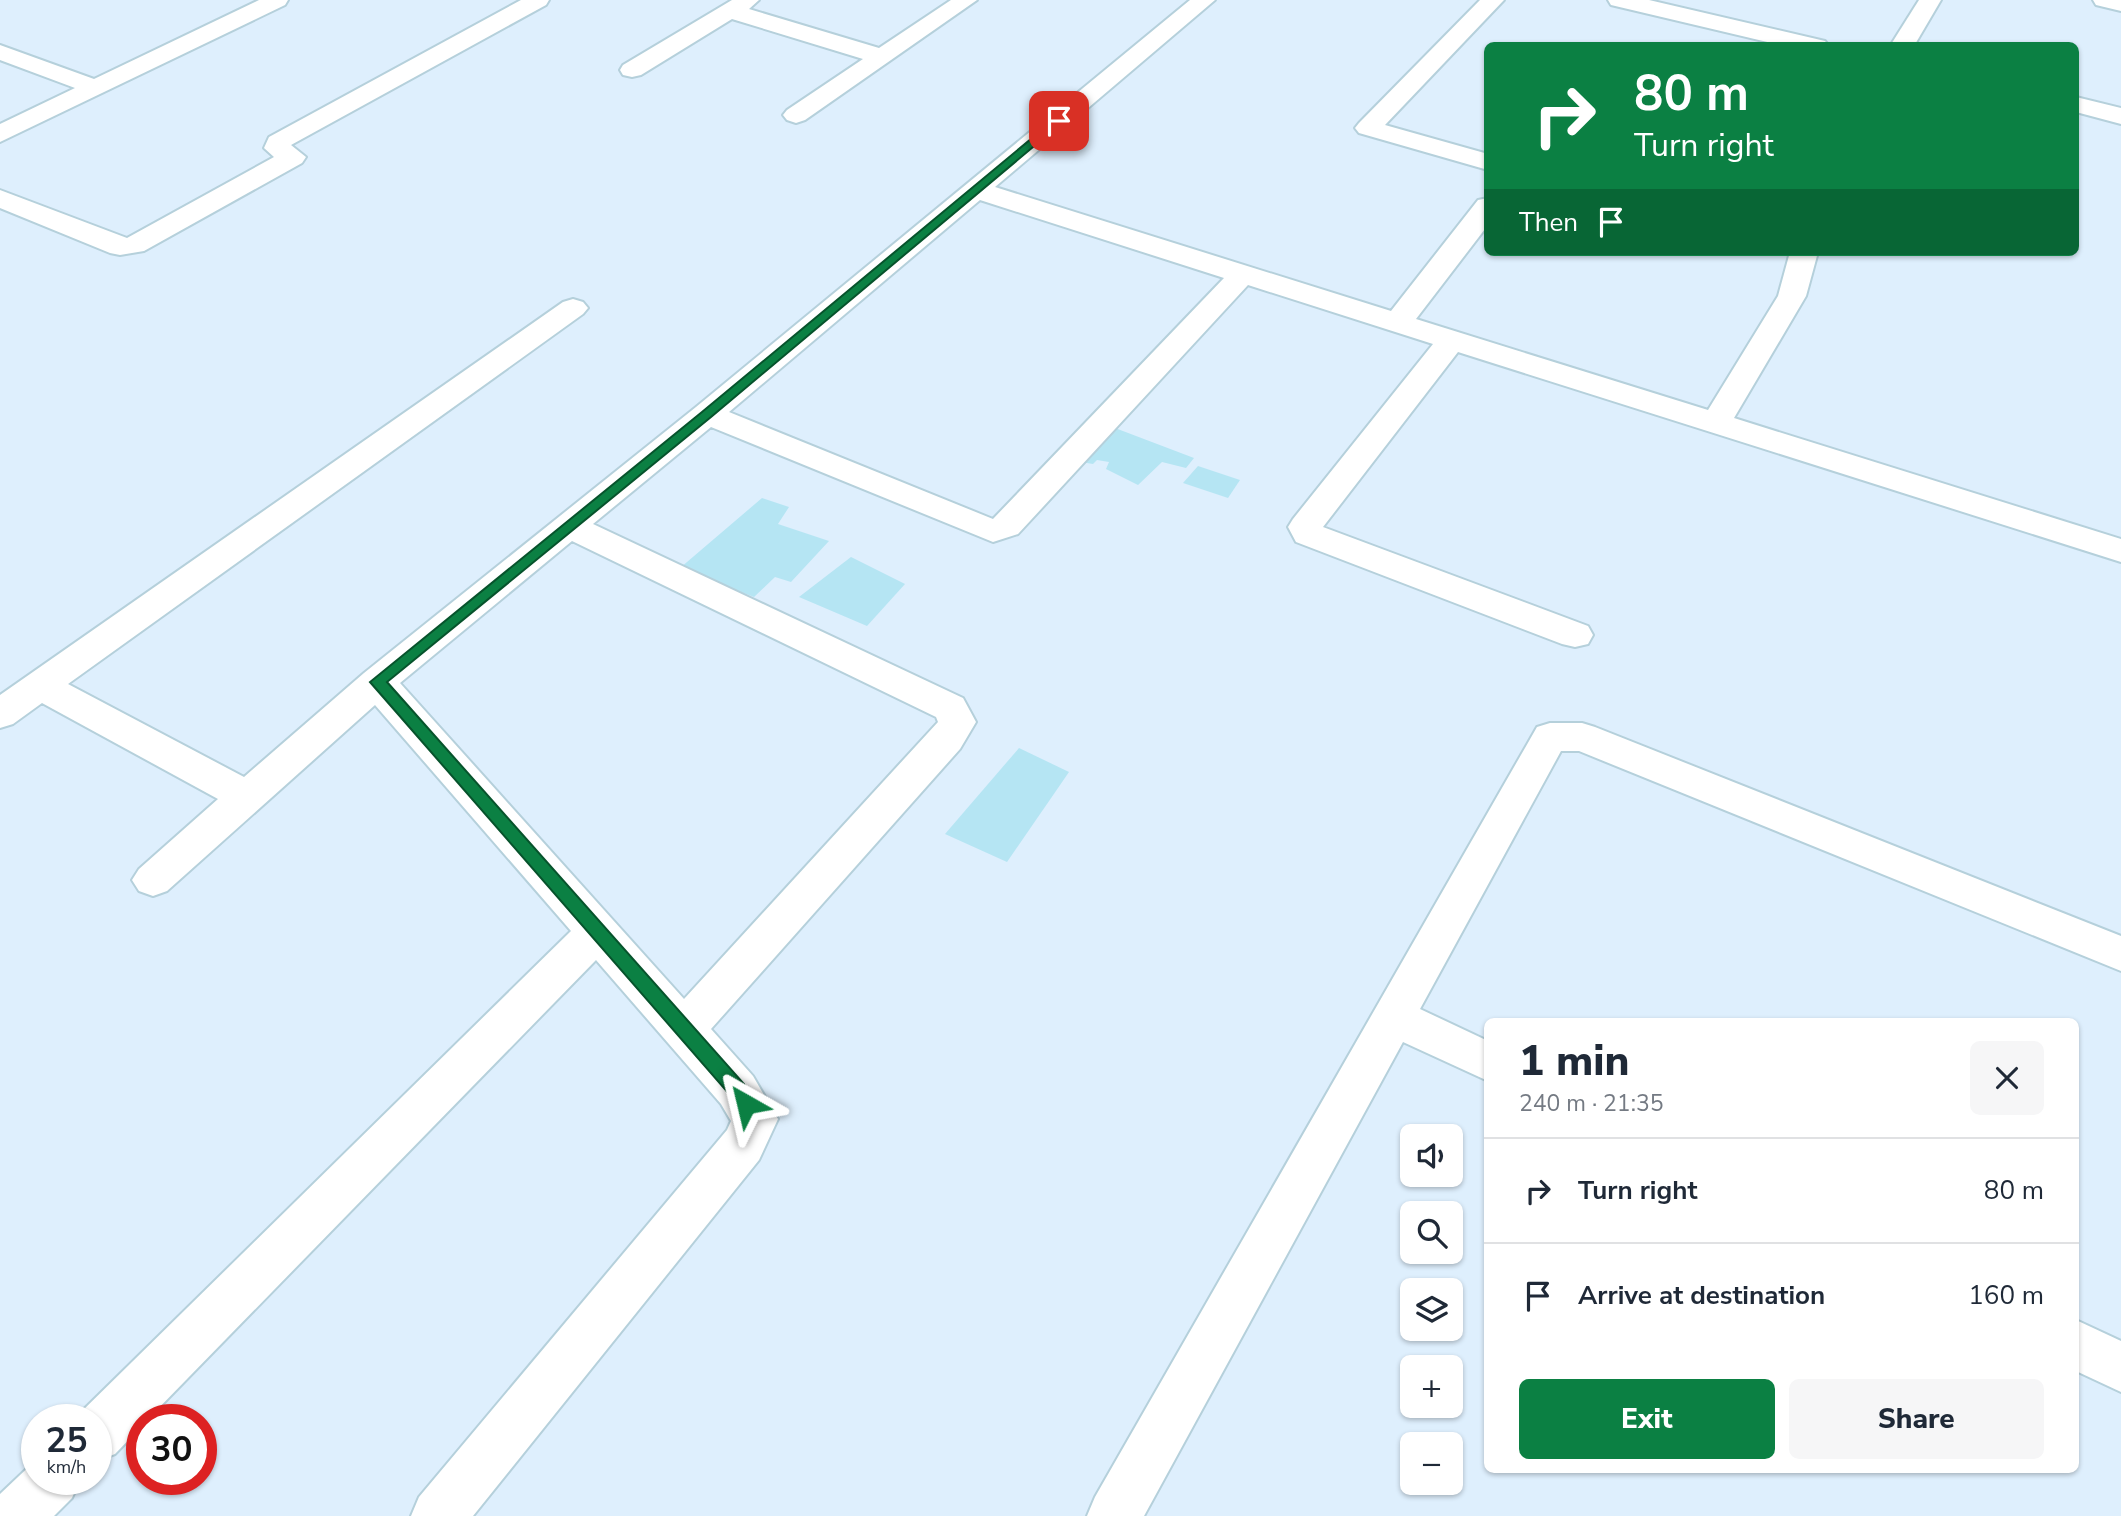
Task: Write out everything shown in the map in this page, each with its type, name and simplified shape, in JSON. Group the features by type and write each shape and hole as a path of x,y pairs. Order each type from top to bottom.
{"street":[{"path":"0,134 276,0"},
{"path":"0,198 120,247 134,245 293,157 277,148 278,142 538,0"},
{"path":"796,115 967,0"},
{"path":"153,880 377,682 707,414 1204,0"},
{"path":"1484,161 1368,128 1493,0"},
{"path":"1619,0 1800,42"},
{"path":"1904,42 1930,0"},
{"path":"2104,0 2121,4"},
{"path":"632,70 738,6 883,57"},
{"path":"0,52 96,88"},
{"path":"2079,106 2121,116"},
{"path":"976,190 2121,551"},
{"path":"1398,323 1484,211"},
{"path":"1716,422 1792,296 1803,256"},
{"path":"707,414 993,531 1006,526 1243,274"},
{"path":"0,714 573,308"},
{"path":"1452,340 1305,527 1308,534 1575,635"},
{"path":"569,526 950,708 957,722 947,739 684,1030"},
{"path":"377,682 737,1090 755,1119 743,1145 438,1516"},
{"path":"40,686 247,797"},
{"path":"1114,1516 1550,737 1582,737 2121,954"},
{"path":"112,1419 598,931"},
{"path":"1394,1017 1484,1060"},
{"path":"2079,1346 2121,1367"},
{"path":"16,1516 37,1495"}],"building":[{"path":"1115,428 1194,458 1186,468 1162,462 1138,485 1106,469 1109,462 1081,462"},
{"path":"1198,466 1240,480 1228,498 1183,483"},
{"path":"762,498 789,507 778,524 829,541 791,582 775,577 754,597 680,568"},
{"path":"851,557 905,584 867,626 799,597"},
{"path":"1019,748 1069,772 1007,862 945,834"}],"route":[{"path":"746,1104 737,1090 377,682 707,414 1059,121"}]}
